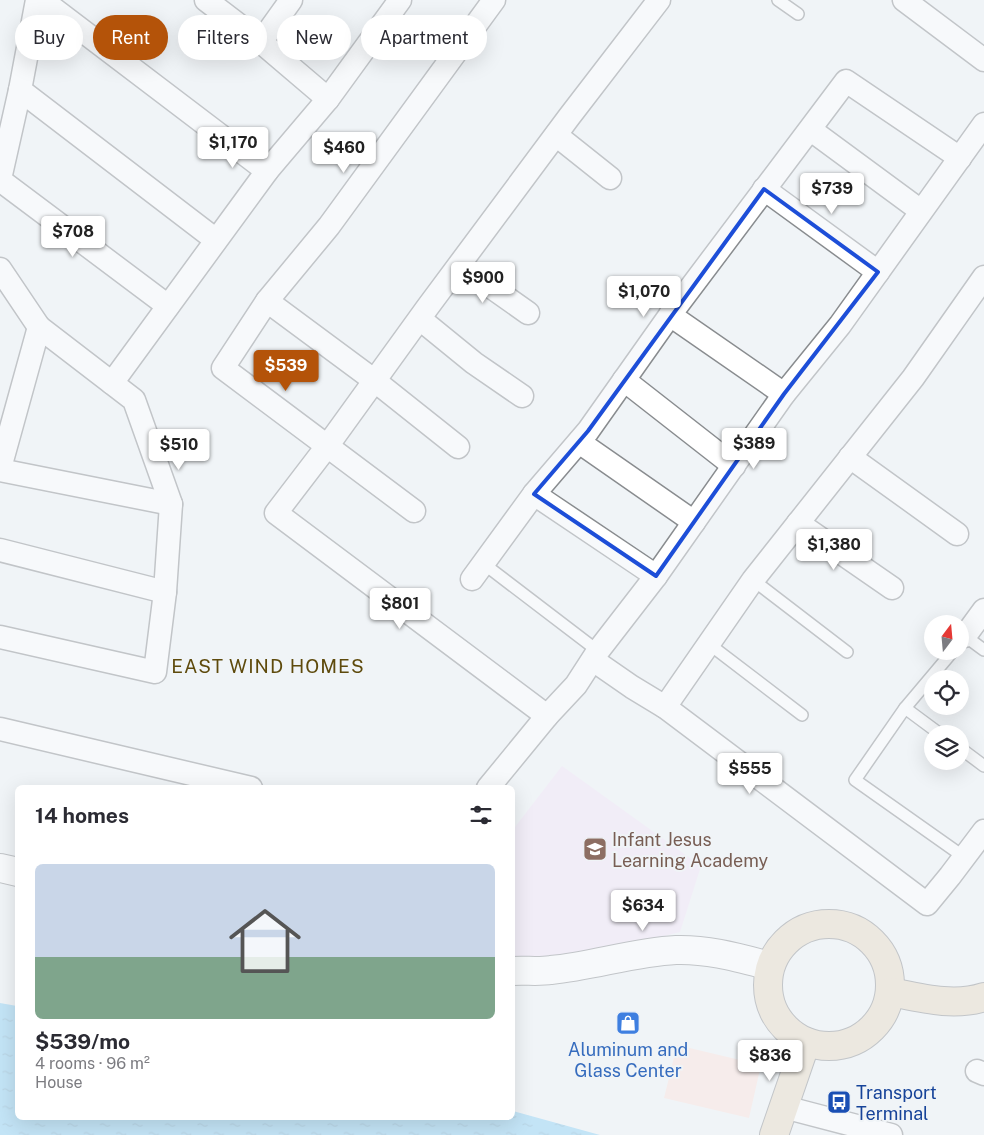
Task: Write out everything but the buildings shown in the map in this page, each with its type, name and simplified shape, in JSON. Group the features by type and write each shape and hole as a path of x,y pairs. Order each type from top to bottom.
{"main road":[{"path":"830,923 846,926 860,932 873,942 882,954 888,968 891,992 882,1017 871,1030 856,1040 840,1045 823,1046 806,1042 781,1024 773,1011 768,996 767,981 770,966 777,951 787,939 800,930 814,925 830,923"},
{"path":"891,992 953,1002 984,997"},
{"path":"774,1135 806,1042"}],"street":[{"path":"37,0 0,180 168,306"},
{"path":"42,0 267,171"},
{"path":"206,0 226,15"},
{"path":"267,34 291,0"},
{"path":"112,383 267,171 328,99 400,0"},
{"path":"414,511 223,368 267,301 329,226 494,0"},
{"path":"547,716 276,513 375,382 556,135 659,0"},
{"path":"904,0 984,60"},
{"path":"267,47 328,99"},
{"path":"478,572 534,494 579,442 670,315 846,81 960,158"},
{"path":"20,90 216,240"},
{"path":"490,785 547,716 576,685 596,655 656,576 784,394 840,325 984,124"},
{"path":"810,130 921,210"},
{"path":"556,135 610,178"},
{"path":"764,189 878,272"},
{"path":"460,265 528,313"},
{"path":"0,269 38,327 134,400 170,504 165,592 155,672 0,637"},
{"path":"665,707 753,580 913,378 984,277"},
{"path":"267,301 458,447"},
{"path":"670,315 784,394"},
{"path":"420,319 474,363 522,396"},
{"path":"38,327 0,469 170,504"},
{"path":"624,380 734,466"},
{"path":"579,442 694,522"},
{"path":"850,457 957,534"},
{"path":"534,494 656,576"},
{"path":"798,523 892,588"},
{"path":"0,550 165,592"},
{"path":"969,630 984,610"},
{"path":"596,655 926,904 984,831"},
{"path":"0,729 238,785"},
{"path":"0,868 15,871"},
{"path":"515,971 550,970 677,950 705,951 770,966"},
{"path":"784,1107 891,1135"}],"lane":[{"path":"778,0 798,14"},
{"path":"478,572 596,655"},
{"path":"753,580 847,652"},
{"path":"709,644 802,715"},
{"path":"969,646 984,650"},
{"path":"945,660 905,708 855,780 964,857"},
{"path":"905,708 928,725"},
{"path":"969,755 984,766"}],"highlighted area":[{"path":"764,189 878,272 784,394 656,576 534,494 588,431"}],"shaded area":[{"name":"Infant Jesus Learning Academy","path":"562,766 701,866 680,932 580,957 515,962 515,827"},
{"path":"677,1045 761,1065 749,1118 664,1098"}],"water":[{"path":"0,1003 15,1006 15,1120 515,1120 515,1112 600,1135 0,1135"}],"place":[{"name":"Infant Jesus Learning Academy","path":"595,849"},
{"name":"Aluminum and Glass Center","path":"628,1023"},
{"name":"Transport Terminal","path":"839,1102"}],"district":[{"name":"EAST WIND HOMES","path":"268,666"}]}
